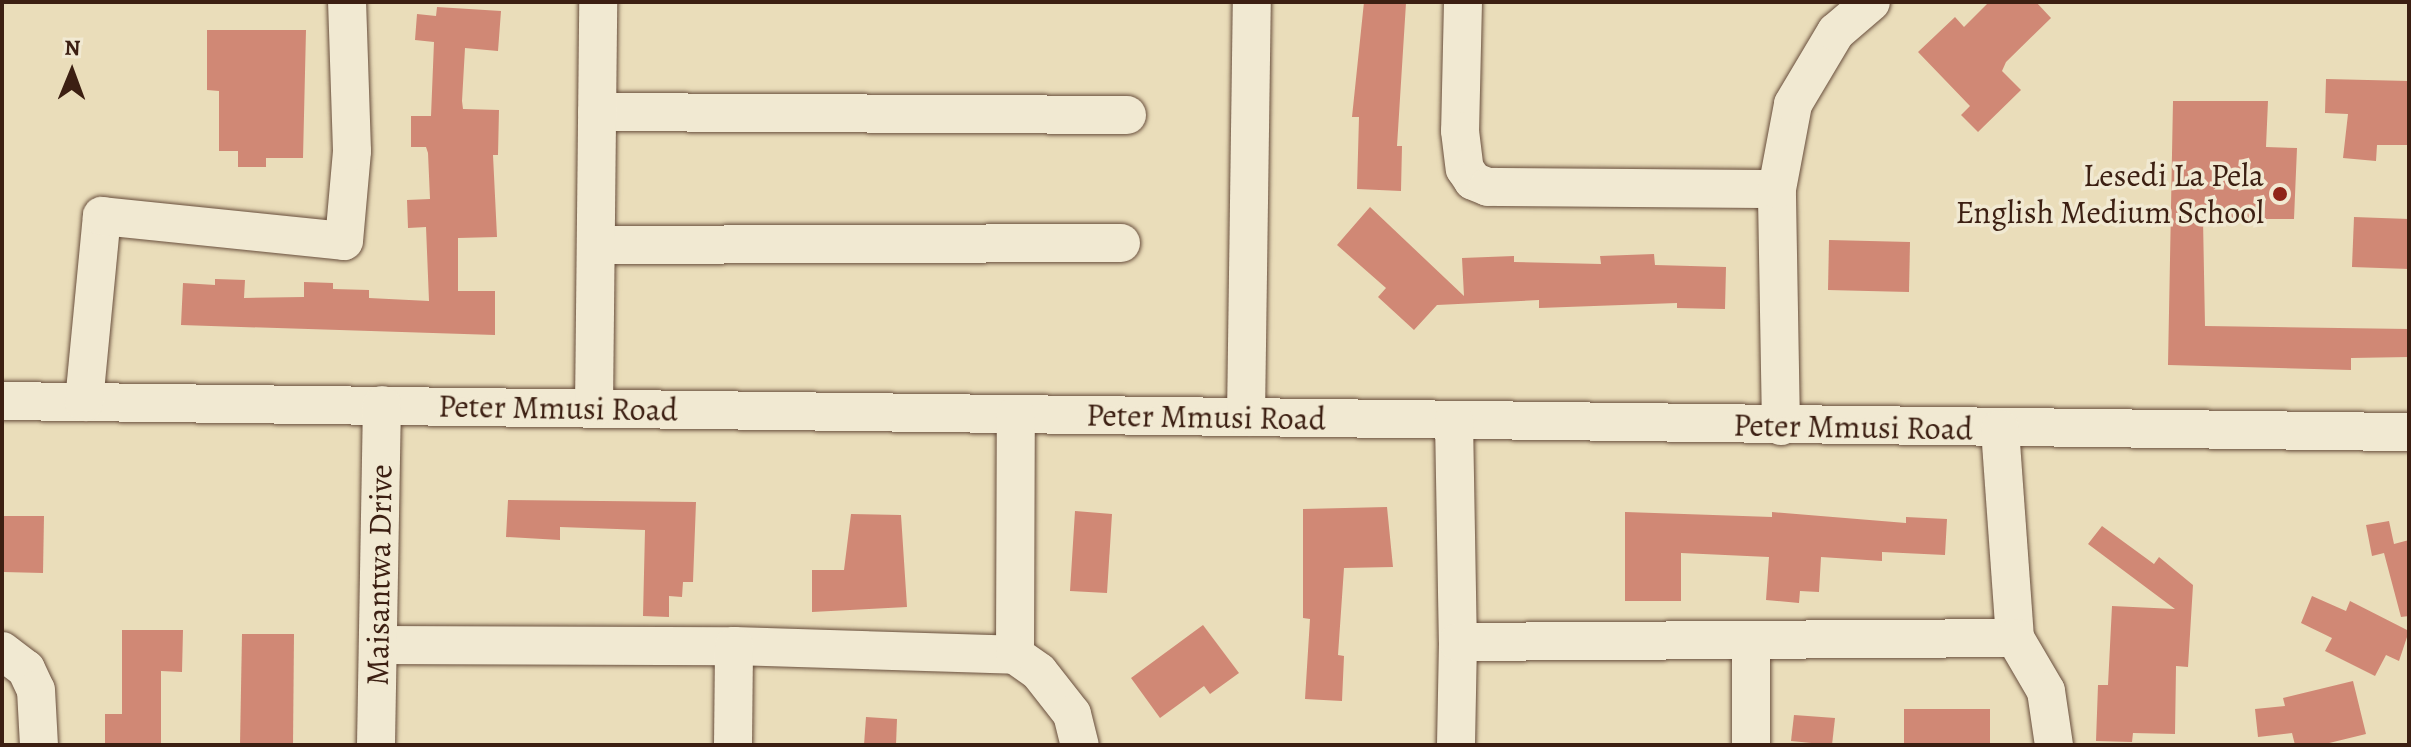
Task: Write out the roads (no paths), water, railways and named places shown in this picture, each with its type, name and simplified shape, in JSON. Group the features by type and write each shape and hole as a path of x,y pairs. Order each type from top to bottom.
{"street":[{"path":"84,402 102,216 344,241 352,151 347,2"},
{"path":"594,408 598,2"},
{"path":"1246,417 1252,2"},
{"path":"1463,2 1460,131 1465,169 1473,181 1488,187 1777,189"},
{"path":"1781,426 1777,189 1793,104 1811,67 1836,32 1871,2"},
{"path":"597,112 1127,115"},
{"path":"596,245 1121,243"},
{"name":"Peter Mmusi Road","path":"2,401 2409,432"},
{"name":"Maisantwa Drive","path":"376,745 382,405"},
{"path":"1015,655 1016,415"},
{"path":"1454,420 1458,642 1456,745"},
{"path":"2000,429 2015,638 2046,691 2054,745"},
{"path":"1458,642 1751,644 2015,638"},
{"path":"1751,644 1751,745"},
{"path":"378,645 734,646 1015,655 1039,672 1065,703 1080,745"},
{"path":"733,745 734,646"},
{"path":"2,651 26,669 36,690 39,745"}],"place":[{"name":"Lesedi La Pela English Medium School","path":"2280,194"}]}
